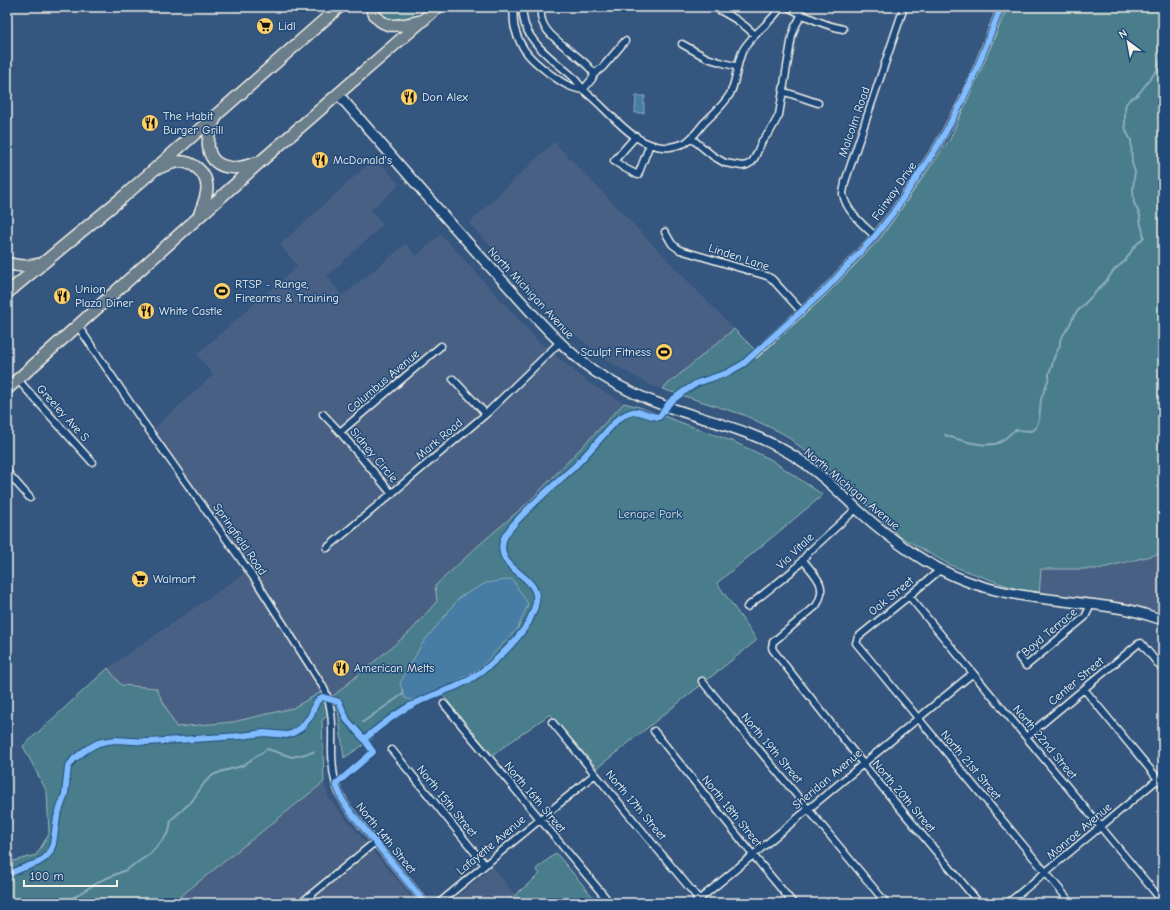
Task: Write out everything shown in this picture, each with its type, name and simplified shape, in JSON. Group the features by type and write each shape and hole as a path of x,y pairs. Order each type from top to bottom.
{"highway":[{"path":"7,293 154,170 339,7"},
{"path":"371,7 379,20 390,26 401,26 423,20"},
{"path":"7,389 199,216 438,7"},
{"path":"218,113 211,125 208,139 210,152 215,161 221,165 232,168 260,162"},
{"path":"154,170 172,163 181,162 193,165 200,170 204,177 207,189 199,216"},
{"path":"7,263 25,267 43,264"}],"street":[{"path":"513,7 515,27 526,52 534,61 563,83 573,88 583,90"},
{"path":"522,7 526,27 536,44 574,78 583,90 636,136 650,144 666,147 684,143 726,100 733,85 740,58 744,50 755,35 771,20 781,7"},
{"path":"542,7 541,16 543,25 550,34 579,57 594,74"},
{"path":"714,7 736,19 755,35"},
{"path":"788,7 816,21 843,29"},
{"name":"Malcolm Road","path":"875,236 861,224 853,214 843,193 904,7"},
{"name":"Fairway Drive","path":"755,354 827,288 875,236 893,213 937,147 961,104 1001,7"},
{"path":"690,138 712,156 726,163 742,166 747,165 755,157 762,141 775,124 779,115 792,36 802,14"},
{"path":"583,90 594,74 602,68 625,41"},
{"path":"682,44 707,58 738,67"},
{"path":"783,92 818,103"},
{"name":"North Michigan Avenue","path":"338,94 454,228 560,342 597,372 642,397 667,407 738,428 779,447 798,458 817,473 899,544 940,570 968,582 999,591 1028,597 1126,609 1163,620"},
{"path":"636,136 614,160 630,172 638,175 650,144"},
{"name":"Linden Lane","path":"665,232 672,244 680,250 767,276 772,279 801,312"},
{"name":"Springfield Road","path":"78,326 145,425 256,581 322,685 329,699 332,713 332,761 336,784"},
{"name":"Mark Road","path":"328,548 486,414 560,342"},
{"name":"Columbus Avenue","path":"340,432 441,346"},
{"path":"453,379 486,414"},
{"name":"Greeley Ave S","path":"18,380 92,462"},
{"name":"Sidney Circle","path":"324,414 392,494"},
{"path":"7,472 30,498"},
{"name":"Via Vitale","path":"747,607 796,568 810,552 857,508"},
{"name":"North 20th Street","path":"803,560 820,583 822,592 820,600 816,606 773,642 773,650 863,764 979,903"},
{"name":"Oak Street","path":"857,640 858,637 940,570"},
{"name":"North 22nd Street","path":"910,596 1163,902"},
{"name":"Boyd Terrace","path":"1019,657 1026,666 1082,620 1088,613 1089,604"},
{"name":"North 21st Street","path":"857,640 856,644 1070,903"},
{"name":"Center Street","path":"1026,737 1136,645 1141,643 1163,670"},
{"name":"Sheridan Avenue","path":"699,902 808,809 973,673"},
{"name":"North 19th Street","path":"702,681 886,903"},
{"path":"1084,689 1161,777 1163,785"},
{"name":"North 16th Street","path":"444,704 610,903"},
{"name":"North 17th Street","path":"552,722 699,902"},
{"name":"North 18th Street","path":"654,731 793,903"},
{"name":"North 15th Street","path":"392,750 485,865"},
{"name":"Lafayette Avenue","path":"439,903 595,774"},
{"name":"Monroe Avenue","path":"1008,903 1161,777"},
{"name":"North 14th Street","path":"336,784 342,799 349,810 425,903"},
{"path":"301,903 375,842"}],"shaded area":[{"path":"636,96 645,96 644,113 635,113"},
{"path":"554,142 734,329 662,389 650,385 606,360 560,322 469,223"},
{"path":"376,157 399,185 371,210 383,225 327,276 342,296 406,244 416,256 441,234 539,342 590,384 624,403 530,501 479,545 435,586 437,601 411,631 333,696 321,693 293,708 233,722 176,727 156,688 121,685 108,668 252,568 152,430 213,375 197,354 298,266 280,245"},
{"path":"1163,553 1163,615 1123,602 1039,596 1041,569 1098,569"},
{"path":"512,579 528,604 518,628 480,668 451,685 414,701 405,698 400,683 422,644 460,597 486,583"},
{"path":"324,782 329,799 417,903 172,903"},
{"path":"493,867 515,895 508,901 509,903 450,903"}],"green space":[{"path":"374,7 421,7 409,18 397,20 385,19"},
{"path":"1008,7 1163,7 1163,553 1098,569 1041,569 1039,596 950,565 899,536 835,475 784,434 744,415 662,389 734,329 760,355 825,296 880,239 950,139"},
{"name":"Lenape Park","path":"624,403 639,407 734,442 770,459 823,495 717,583 757,640 597,768 550,714 492,755 441,693 408,711 380,729 369,741 344,758 338,709 322,720 324,782 172,903 7,903 7,861 10,862 36,855 49,834 47,792 23,746 108,668 121,685 156,688 176,727 233,722 293,708 321,692 333,696 411,631 437,601 435,586 479,545 530,501"},
{"path":"556,853 598,903 509,903 508,901 540,874 536,869"}],"waterway":[{"path":"945,435 973,443 988,445 1000,442 1015,430 1031,431 1035,429 1039,420 1041,399 1049,378 1053,360 1060,345 1060,340 1075,314 1107,280 1114,270 1125,261 1134,247 1144,237 1140,215 1134,203 1133,189 1135,172 1132,163 1131,140 1125,126 1125,108 1130,99 1140,92 1157,70 1163,55"},
{"path":"363,722 403,694"},
{"path":"64,903 100,881 126,870 150,854 169,832 171,820 192,801 205,782 213,775 242,766 267,749 292,757 314,752"}],"cycle path":[{"path":"364,739 408,707 470,679 489,666 515,640 529,622 536,599 534,590 529,582 507,561 503,552 503,541 506,534 523,514 574,467 617,420 630,412 635,411 659,417 670,402 697,383 727,373 743,364 827,288 875,236 893,213 937,147 961,104 1001,7"},
{"path":"7,875 37,863 45,858 50,852 53,844 57,817 65,794 68,767 74,759 87,749 98,743 116,740 148,742 264,733 287,735 301,728 310,717 317,701 322,697 339,702 347,720 364,739 373,752 336,784 342,799 349,810 425,903"}],"place":[{"name":"Lidl","path":"265,26"},
{"name":"Don Alex","path":"409,97"},
{"name":"The Habit Burger Grill","path":"150,123"},
{"name":"McDonald's","path":"320,160"},
{"name":"RTSP - Range, Firearms & Training","path":"222,291"},
{"name":"Union Plaza Diner","path":"62,296"},
{"name":"White Castle","path":"146,311"},
{"name":"Sculpt Fitness","path":"664,352"},
{"name":"Walmart","path":"140,579"},
{"name":"American Melts","path":"341,668"}]}
